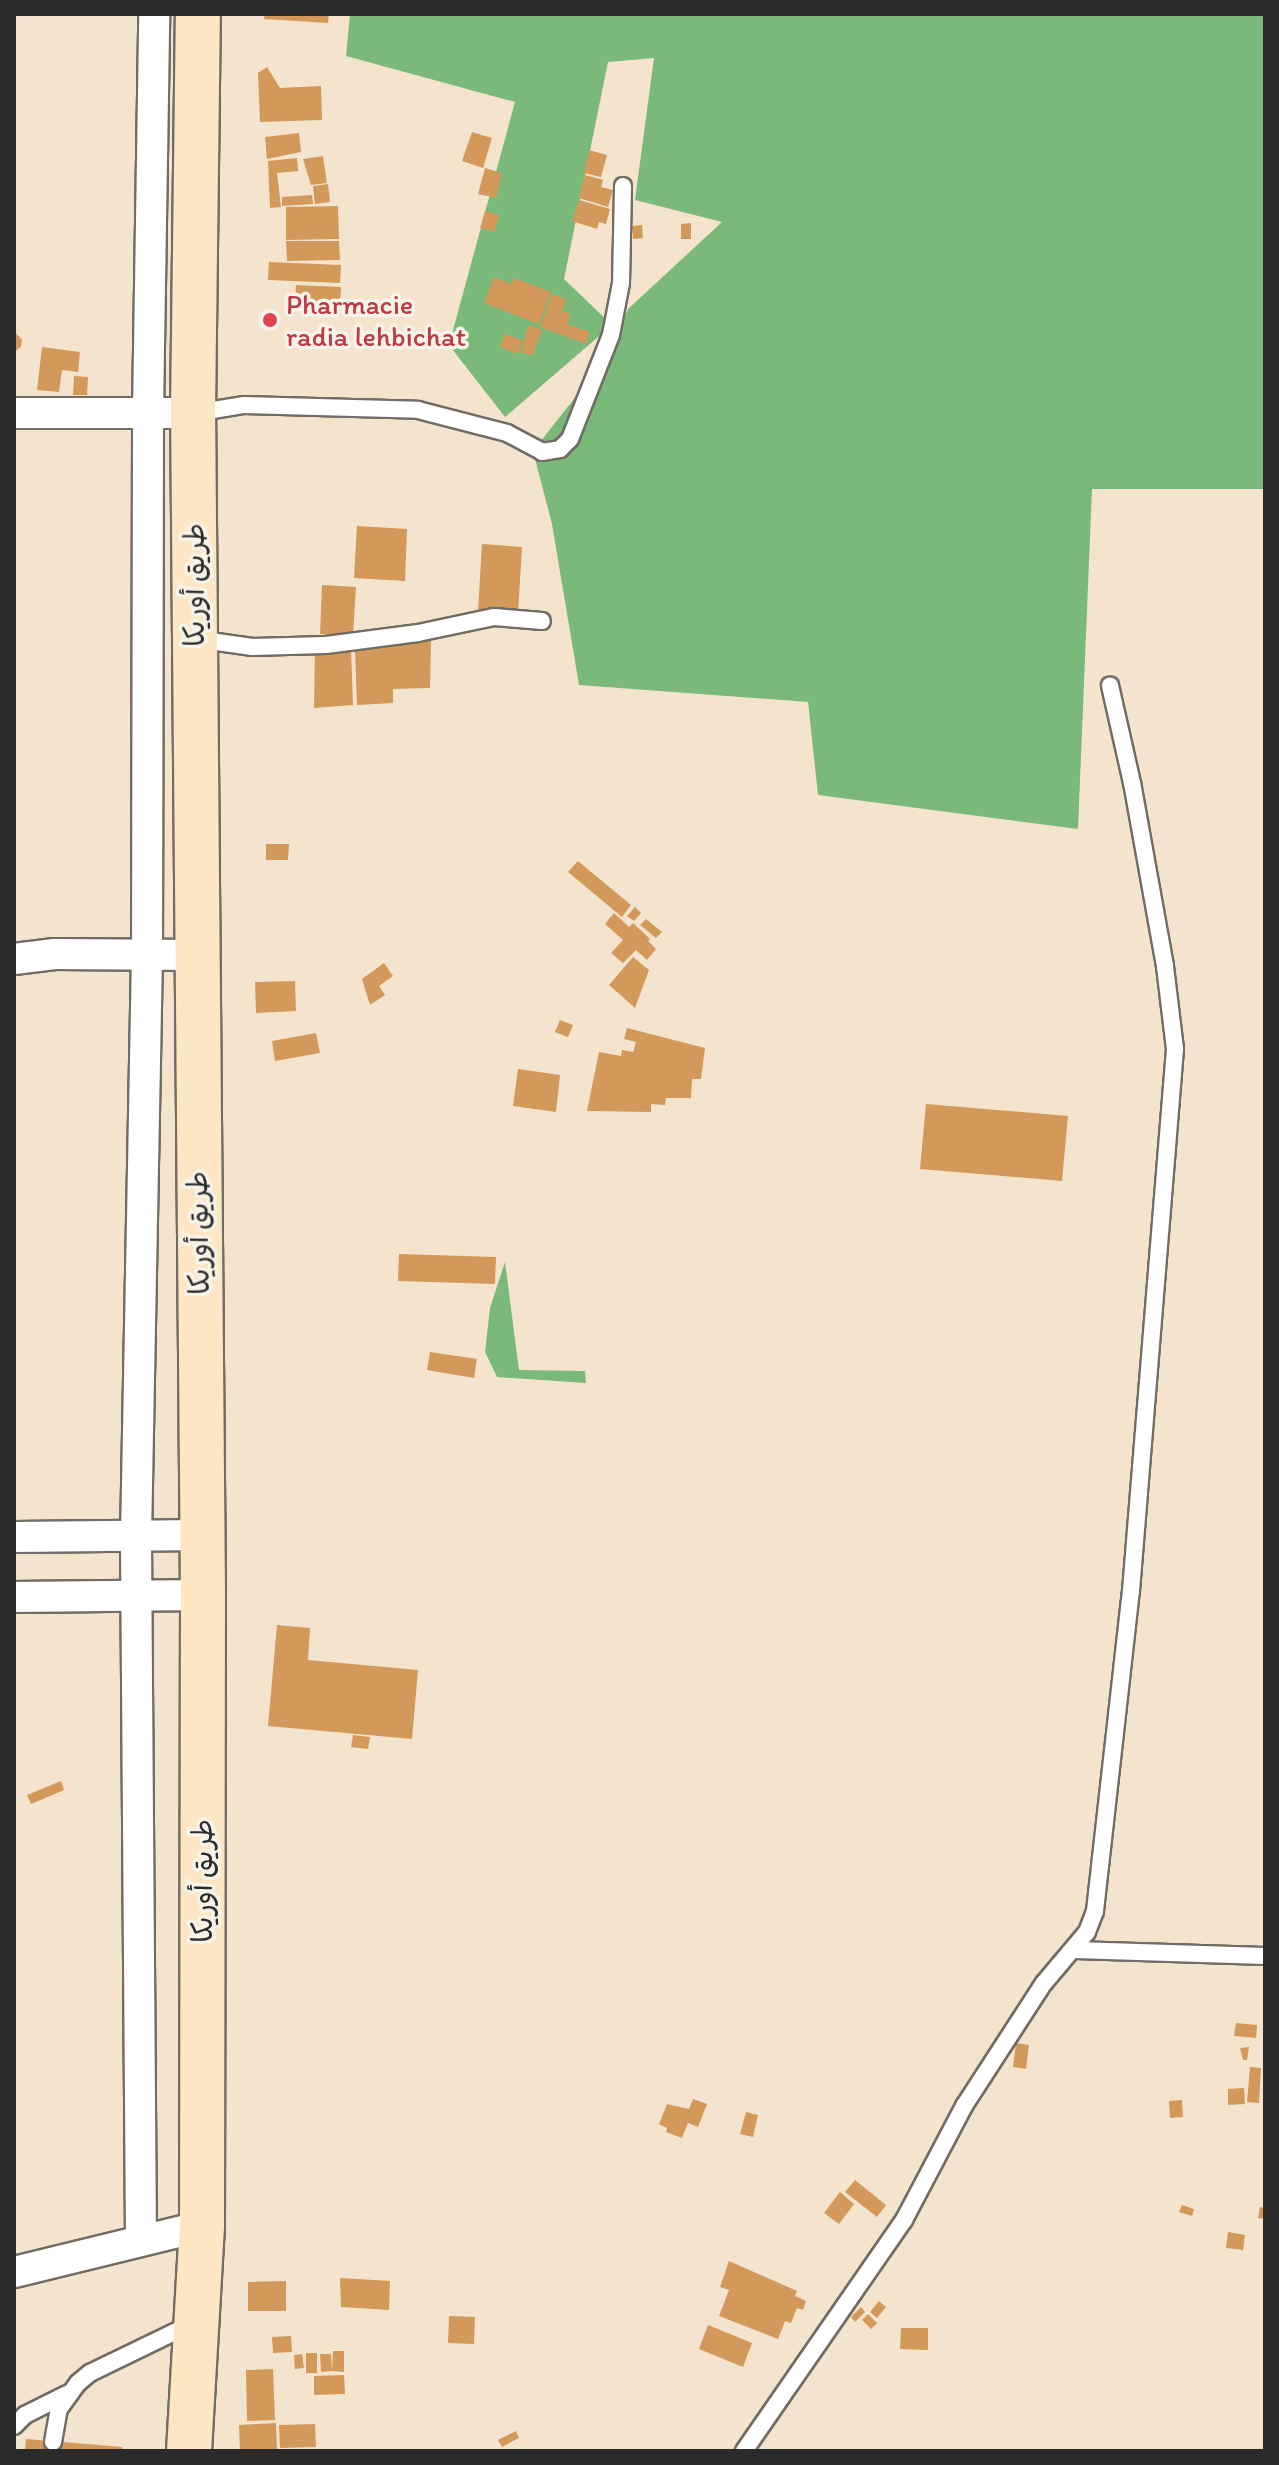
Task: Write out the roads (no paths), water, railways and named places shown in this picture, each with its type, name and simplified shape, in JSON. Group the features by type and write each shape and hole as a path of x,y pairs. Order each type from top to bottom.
{"street":[{"path":"141,2240 136,1538 147,953 148,413 154,14"},
{"name":"طريق أوريكا","path":"189,2451 202,2226 203,1595 195,955 193,413 198,14"},
{"path":"14,413 193,413"},
{"path":"14,959 55,954 195,955"},
{"path":"14,1537 202,1535"},
{"path":"14,1597 203,1595"},
{"path":"14,2272 202,2226"}],"lane":[{"path":"193,413 244,405 418,410 507,433 542,452 560,449 570,439 611,335 621,283 623,186"},
{"path":"194,639 252,647 326,645 418,633 494,617 542,621"},
{"path":"744,2451 904,2220 964,2106 1044,1983 1075,1950 1092,1922 1101,1880 1131,1591 1175,1049 1165,966 1132,783 1110,685"},
{"path":"1075,1950 1265,1956"},
{"path":"14,2426 25,2415 67,2394 90,2373 196,2321"},
{"path":"53,2442 59,2409 67,2394"}],"place":[{"name":"Pharmacie radia lehbichat","path":"270,320"}]}
